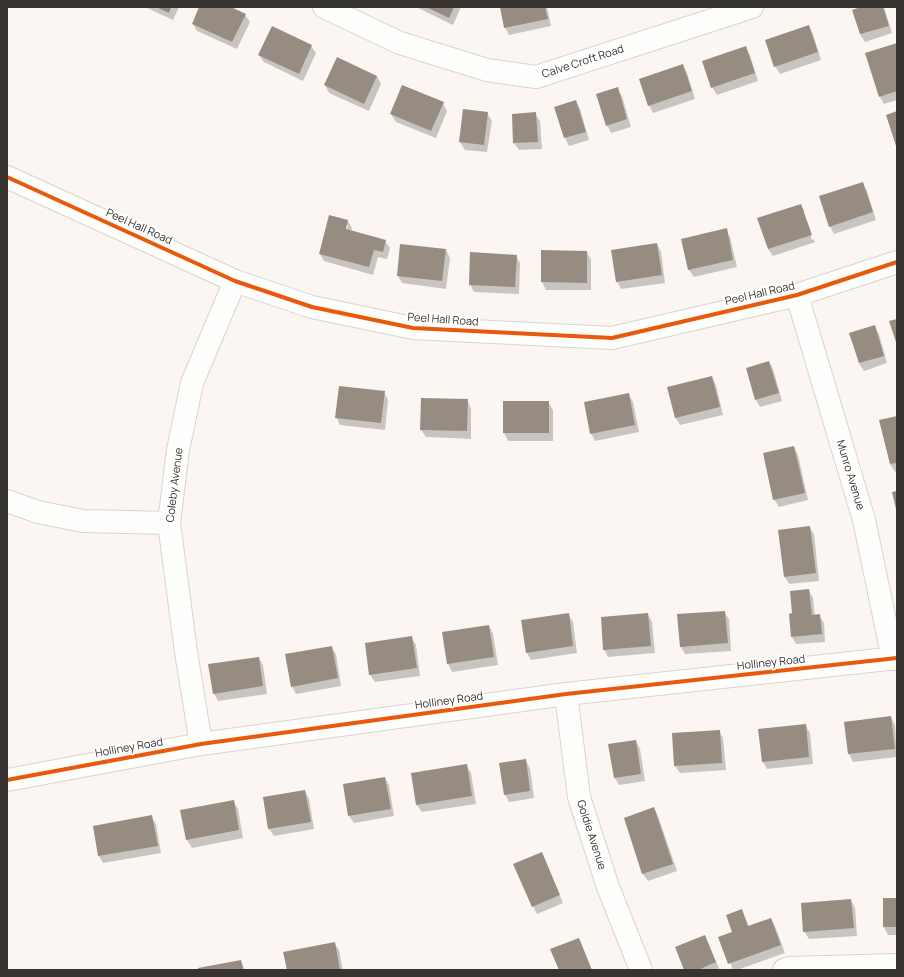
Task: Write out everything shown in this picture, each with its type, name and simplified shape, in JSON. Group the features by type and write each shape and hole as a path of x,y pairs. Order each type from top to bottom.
{"street":[{"name":"Calve Croft Road","path":"324,7 400,43 487,70 536,78 752,7"},
{"name":"Peel Hall Road","path":"7,177 235,281 312,307 414,328 612,338 796,295 897,262"},
{"name":"Coleby Avenue","path":"201,744 186,652 169,523 178,450 192,383 235,281"},
{"name":"Munro Avenue","path":"796,295 864,520 895,658"},
{"path":"7,501 38,512 83,521 169,523"},
{"name":"Holliney Road","path":"7,780 201,744 566,694 895,658"},
{"name":"Goldie Avenue","path":"566,694 579,797 608,888 641,970"},
{"path":"784,970 789,968 897,965"}],"building":[{"path":"156,7 171,7 169,13"},
{"path":"199,7 231,7 246,14 232,42 192,24"},
{"path":"426,7 454,7 449,18"},
{"path":"500,7 545,7 548,19 504,28"},
{"path":"861,7 883,7 889,26 860,34 852,10"},
{"path":"809,25 818,52 774,67 765,40"},
{"path":"272,26 312,45 299,74 258,55"},
{"path":"897,43 897,91 879,97 865,53"},
{"path":"746,46 755,73 711,88 702,61"},
{"path":"337,57 377,76 364,104 324,85"},
{"path":"683,64 692,91 648,106 639,79"},
{"path":"402,85 444,102 431,131 390,114"},
{"path":"618,87 627,119 606,126 596,94"},
{"path":"576,100 586,132 564,138 554,107"},
{"path":"463,109 488,112 484,145 459,142"},
{"path":"897,111 897,149 886,115"},
{"path":"536,112 538,142 513,143 512,114"},
{"path":"863,182 873,212 829,227 819,196"},
{"path":"801,204 812,235 768,249 757,218"},
{"path":"329,215 348,220 346,229 386,240 383,252 374,250 369,267 319,254"},
{"path":"727,228 733,260 688,270 681,239"},
{"path":"657,243 662,275 616,282 611,250"},
{"path":"400,244 446,249 442,281 397,276"},
{"path":"541,250 587,251 587,283 541,282"},
{"path":"470,252 517,255 515,287 469,285"},
{"path":"897,319 897,345 889,321"},
{"path":"875,325 884,356 859,363 849,333"},
{"path":"769,361 779,393 755,400 746,368"},
{"path":"712,376 720,407 675,418 667,387"},
{"path":"339,386 385,391 381,423 335,418"},
{"path":"629,393 635,425 590,434 584,402"},
{"path":"421,398 468,399 467,431 420,430"},
{"path":"503,401 549,401 549,433 503,433"},
{"path":"897,416 897,463 890,464 879,420"},
{"path":"794,446 805,493 773,500 763,453"},
{"path":"897,491 897,509 896,509 892,492"},
{"path":"810,526 816,573 784,577 778,530"},
{"path":"809,589 812,615 820,614 822,634 791,637 789,614 792,613 790,591"},
{"path":"725,611 728,643 680,647 677,614"},
{"path":"569,613 573,646 526,653 521,620"},
{"path":"648,613 651,646 603,650 601,617"},
{"path":"489,625 494,657 447,664 442,632"},
{"path":"412,636 417,668 369,675 365,643"},
{"path":"332,646 338,678 291,687 285,654"},
{"path":"259,657 263,686 213,694 208,664"},
{"path":"891,716 895,749 848,754 844,722"},
{"path":"806,724 809,757 762,762 758,729"},
{"path":"720,730 722,763 674,766 672,733"},
{"path":"636,740 641,774 614,778 608,744"},
{"path":"526,759 530,791 504,795 499,763"},
{"path":"467,764 472,796 416,805 411,773"},
{"path":"385,777 391,809 348,816 343,784"},
{"path":"305,790 311,822 268,829 263,797"},
{"path":"234,800 239,830 186,840 180,810"},
{"path":"654,807 673,864 642,874 624,818"},
{"path":"152,815 158,846 98,856 93,826"},
{"path":"542,852 560,895 532,907 513,864"},
{"path":"883,898 897,898 897,927 883,927"},
{"path":"851,899 854,928 803,932 801,903"},
{"path":"742,909 748,926 771,918 781,945 728,964 718,937 732,932 726,915"},
{"path":"705,935 716,962 698,970 684,970 675,947"},
{"path":"579,938 592,970 559,970 550,949"},
{"path":"335,942 340,970 287,970 283,952"},
{"path":"241,960 243,970 198,970 198,968"}],"cycle path":[{"path":"7,177 235,281 312,307 413,328 612,338 797,295 897,262"},
{"path":"7,780 201,744 566,694 897,658"}]}
